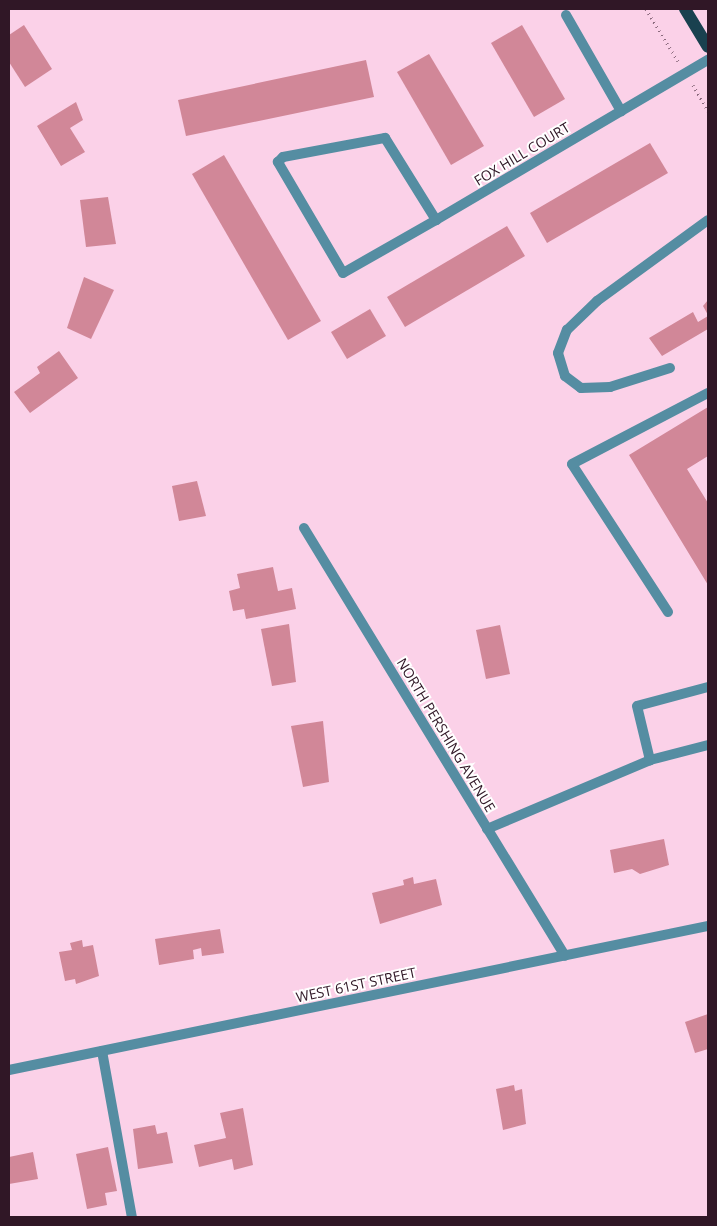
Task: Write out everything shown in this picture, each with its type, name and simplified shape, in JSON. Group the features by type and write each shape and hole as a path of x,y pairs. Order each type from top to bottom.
{"main road":[{"path":"685,9 708,47"}],"street":[{"path":"566,15 621,111"},
{"name":"FOX HILL COURT","path":"436,220 385,138 279,159 278,165 343,273 436,220 708,60"},
{"path":"670,368 610,387 581,388 565,376 558,353 567,330 597,301 708,220"},
{"path":"668,612 572,464 708,392"},
{"name":"NORTH PERSHING AVENUE","path":"304,528 564,956"},
{"path":"650,760 637,706 708,687"},
{"path":"488,829 650,760 708,745"},
{"name":"WEST 61ST STREET","path":"9,1070 708,926"},
{"path":"102,1051 132,1217"}],"building":[{"path":"24,25 52,69 25,87 9,62 9,35"},
{"path":"522,25 565,99 534,117 491,43"},
{"path":"429,54 484,146 451,165 397,72"},
{"path":"366,60 374,97 186,136 178,100"},
{"path":"76,102 83,120 70,128 85,152 61,166 37,126"},
{"path":"650,143 668,173 547,243 530,213"},
{"path":"224,155 321,321 288,340 192,174"},
{"path":"108,197 116,244 86,247 80,200"},
{"path":"507,226 525,256 405,327 387,297"},
{"path":"84,277 114,290 91,339 67,328"},
{"path":"708,300 708,315 703,306"},
{"path":"370,309 386,336 347,359 331,332"},
{"path":"693,312 698,322 708,316 708,329 662,356 649,338"},
{"path":"59,351 78,378 30,413 14,392 40,373 37,367"},
{"path":"708,407 708,456 687,469 708,503 708,585 629,455"},
{"path":"197,481 206,516 179,521 172,486"},
{"path":"273,567 278,591 292,588 296,609 246,619 244,609 233,611 229,591 240,588 237,574"},
{"path":"289,624 296,682 272,686 261,629"},
{"path":"500,625 510,674 486,679 476,630"},
{"path":"323,721 329,782 303,787 291,726"},
{"path":"664,839 669,865 640,874 632,869 614,873 610,850"},
{"path":"413,877 414,884 436,879 442,905 380,924 372,893 404,885 403,880"},
{"path":"220,929 224,953 202,956 201,948 193,950 194,959 159,965 155,939"},
{"path":"82,940 83,947 93,945 99,976 76,984 75,979 65,981 59,952 72,950 70,943"},
{"path":"708,1014 708,1049 695,1053 685,1022"},
{"path":"514,1085 515,1091 522,1089 526,1124 503,1130 496,1089"},
{"path":"243,1108 253,1165 234,1170 232,1159 199,1167 194,1145 226,1138 220,1113"},
{"path":"155,1125 157,1134 167,1132 173,1163 138,1169 133,1129"},
{"path":"108,1147 117,1191 105,1193 107,1205 87,1209 76,1154"},
{"path":"33,1152 38,1179 9,1184 9,1157"}]}
